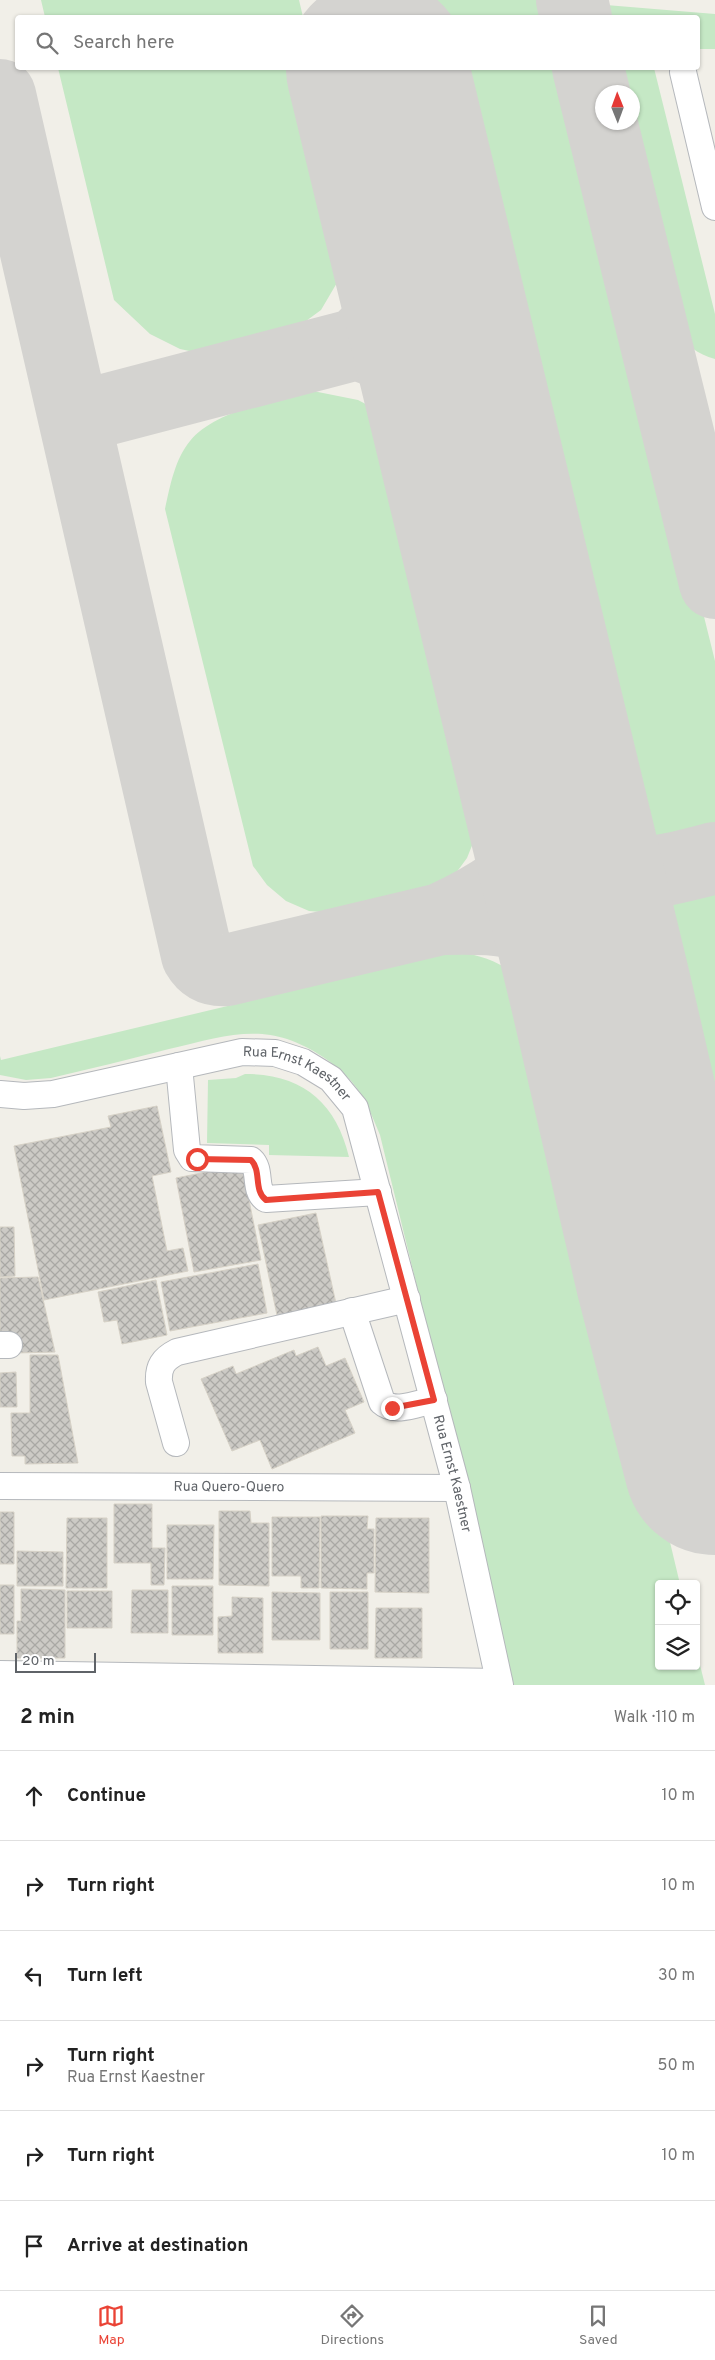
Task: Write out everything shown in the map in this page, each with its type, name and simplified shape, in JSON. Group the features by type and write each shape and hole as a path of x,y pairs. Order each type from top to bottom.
{"street":[{"path":"683,72 715,207"},
{"name":"Rua Ernst Kaestner","path":"0,1094 24,1096 53,1094 242,1052 276,1054 303,1062 332,1079 355,1108 457,1488 499,1683"},
{"path":"179,1066 187,1150 192,1158 251,1160 256,1167 259,1192 266,1200 378,1192"},
{"path":"176,1443 159,1382 159,1372 162,1363 168,1356 177,1352 406,1299"},
{"path":"352,1311 382,1402 386,1406 398,1408 434,1400"},
{"name":"Rua Quero-Quero","path":"0,1486 457,1488"},
{"path":"0,1674 499,1683"}],"green space":[{"path":"41,0 299,0 303,15 45,15"},
{"path":"421,0 555,0 558,15 425,15"},
{"path":"606,5 715,14 715,49 700,49 700,15 599,15 601,7"},
{"path":"58,70 316,70 356,231 348,264 321,310 306,321 234,348 219,352 199,353 180,349 150,334 114,300"},
{"path":"438,70 568,70 715,661 715,834 651,851 627,843"},
{"path":"610,70 654,70 715,314 715,359 693,348 674,332 625,130 640,130 640,85 614,85"},
{"path":"313,391 358,400 379,411 393,430 417,479 486,780 477,833 467,858 456,873 416,893 334,913 309,911 286,901 267,885 253,866 165,509 180,456 190,441 200,431 230,414 265,402"},
{"path":"715,878 715,1134 701,1128 696,1123 643,921 648,910 663,894 682,884"},
{"path":"440,950 478,956 492,961 504,967 525,987 545,1019 679,1580 655,1580 655,1670 700,1670 700,1665 705,1685 514,1685 380,1135 370,1110 359,1091 335,1065 303,1045 284,1038 248,1034 211,1039 51,1078 26,1080 0,1075 0,1056 1,1060 261,998 256,996"},
{"path":"245,1074 265,1075 283,1079 300,1086 314,1095 335,1121 349,1157 269,1155 269,1145 207,1143 208,1080 236,1078"}],"building":[{"path":"157,1106 171,1172 152,1176 167,1251 183,1248 188,1271 44,1300 14,1146 111,1127 108,1116"},
{"path":"242,1165 261,1260 194,1272 176,1178"},
{"path":"316,1213 337,1308 278,1320 258,1225"},
{"path":"0,1227 14,1227 15,1276 0,1277"},
{"path":"258,1264 267,1313 170,1331 161,1282"},
{"path":"38,1277 55,1352 15,1353 0,1336 0,1278"},
{"path":"156,1280 167,1335 122,1344 117,1320 104,1322 98,1292"},
{"path":"318,1347 326,1366 345,1358 364,1402 345,1410 355,1433 272,1469 260,1440 232,1451 201,1379 233,1366 236,1374 294,1350 296,1356"},
{"path":"30,1355 58,1355 78,1463 25,1464 25,1456 12,1456 11,1413 30,1413"},
{"path":"16,1372 17,1407 0,1407 0,1373"},
{"path":"114,1504 152,1504 152,1548 165,1548 164,1585 151,1585 151,1563 114,1563"},
{"path":"219,1511 250,1511 251,1523 269,1523 269,1586 219,1585"},
{"path":"0,1512 14,1512 14,1564 0,1564"},
{"path":"321,1516 368,1516 367,1529 374,1529 374,1573 367,1573 367,1589 321,1588"},
{"path":"272,1517 320,1517 319,1588 301,1588 301,1576 272,1576"},
{"path":"67,1518 107,1518 107,1588 66,1588"},
{"path":"376,1518 429,1518 429,1593 375,1592"},
{"path":"167,1525 214,1525 213,1579 167,1579"},
{"path":"17,1551 63,1552 63,1586 17,1586"},
{"path":"0,1585 14,1585 14,1634 0,1634"},
{"path":"172,1586 213,1586 213,1635 172,1635"},
{"path":"21,1589 65,1590 65,1658 17,1658 17,1621 21,1621"},
{"path":"132,1590 168,1590 168,1633 131,1633"},
{"path":"67,1591 112,1591 112,1628 67,1628"},
{"path":"272,1592 320,1593 320,1640 272,1640"},
{"path":"330,1592 368,1592 368,1649 330,1649"},
{"path":"232,1597 263,1598 263,1653 218,1653 218,1617 232,1616"},
{"path":"376,1608 422,1608 422,1658 375,1658"}],"taxiway":[{"path":"572,0 575,15"},
{"path":"588,70 715,583"},
{"path":"0,95 197,955 200,959 209,967 217,970 227,970 441,919 471,904 502,885 517,873 539,846 546,831 548,818 548,777"},
{"path":"74,418 357,344 381,317 398,291 408,262 415,227"},
{"path":"357,344 391,358 420,377 445,402 465,432"},
{"path":"548,777 563,825 576,847 592,861 610,869 630,873 650,872 715,858"},
{"path":"441,919 492,919 508,921 538,931 567,951 600,989"},
{"path":"622,1090 636,1124 653,1146 678,1157 715,1162"},
{"path":"666,1274 666,1241 672,1214 678,1202 687,1191 715,1172"},
{"path":"709,1439 715,1438"}],"runway":[{"path":"377,70 600,989 666,1274 715,1464"}],"route":[{"path":"197,1159 246,1158 251,1160 256,1167 259,1192 266,1200 378,1192 434,1400 392,1408"}]}
